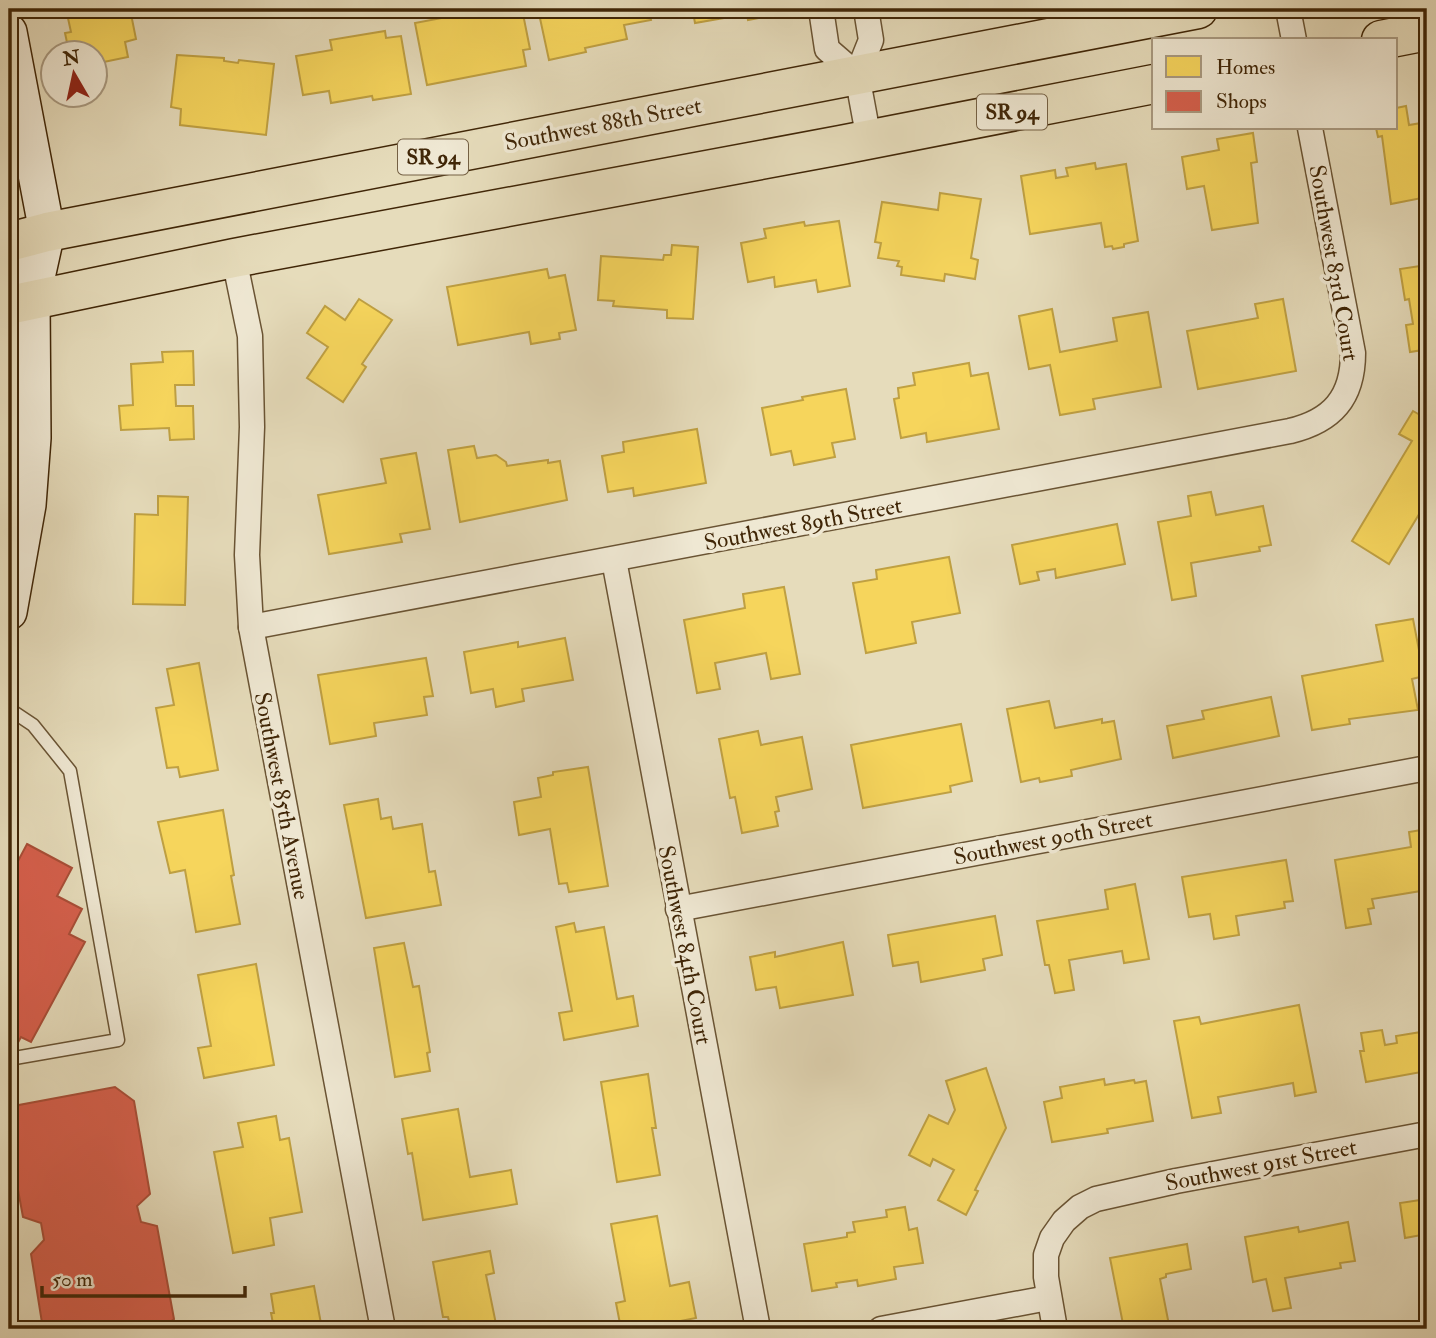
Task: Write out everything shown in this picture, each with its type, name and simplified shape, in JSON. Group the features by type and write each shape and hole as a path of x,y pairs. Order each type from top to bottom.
{"main road":[{"name":"Southwest 88th Street","path":"9,242 47,232 1198,9"},
{"path":"1391,38 1427,31"},
{"path":"9,32 47,232 20,302"},
{"name":"SR 94","path":"20,302 234,258 1152,84"},
{"path":"9,261 20,302 33,438 21,554 9,612"}],"street":[{"path":"821,9 827,49 857,75"},
{"path":"866,9 872,40 857,75 869,140"},
{"path":"1288,9 1294,38"},
{"name":"Southwest 83rd Court","path":"1310,130 1353,354 1351,376 1343,397"},
{"name":"Southwest 85th Avenue","path":"234,258 250,337 252,426 247,555 251,627 383,1329"},
{"name":"Southwest 89th Street","path":"251,627 1290,431 1322,420 1335,410 1343,397"},
{"name":"Southwest 84th Court","path":"614,559 758,1329"},
{"name":"Southwest 90th Street","path":"678,909 1427,768"},
{"name":"Southwest 91st Street","path":"1048,1298 1046,1255 1052,1238 1064,1221 1080,1207 1096,1199 1176,1181 1427,1134"},
{"path":"881,1329 1048,1298 1055,1329"}],"lane":[{"path":"9,709 33,725 70,771 118,1040 9,1059"}],"building: Homes":[{"path":"66,9 130,9 136,39 125,42 128,57 108,61 108,38 66,38 65,33 71,32"},
{"path":"489,9 522,9 530,49 523,50 526,66 427,85 415,23"},
{"path":"538,9 649,9 651,20 624,25 627,39 585,48 586,52 549,60"},
{"path":"665,9 779,9 780,14 748,20 747,14 695,23 693,12 666,17"},
{"path":"385,31 386,38 401,36 411,94 373,100 372,96 331,103 329,91 303,95 296,56 332,50 330,40"},
{"path":"177,55 224,58 224,61 238,63 239,60 274,64 266,135 180,125 181,109 171,107"},
{"path":"1406,106 1409,125 1427,122 1427,197 1391,204 1382,136 1378,137 1376,130 1398,130 1398,108"},
{"path":"1253,133 1257,162 1251,163 1258,223 1212,230 1204,186 1187,189 1182,157 1219,150 1217,139"},
{"path":"1095,163 1096,169 1126,164 1138,241 1113,249 1112,246 1105,247 1101,223 1030,234 1021,176 1055,170 1056,178 1068,176 1066,168"},
{"path":"940,193 981,199 971,258 978,260 975,279 945,274 944,281 901,275 902,267 897,266 899,261 878,258 881,243 875,242 882,202 938,210"},
{"path":"839,221 850,286 818,292 816,280 775,287 774,277 748,282 741,243 766,238 764,229 804,222 805,226"},
{"path":"672,245 698,247 693,319 667,318 667,310 613,306 614,301 598,300 601,256 663,260 664,255 671,255"},
{"path":"1427,265 1427,371 1423,350 1410,352 1406,325 1413,324 1409,299 1405,300 1400,269"},
{"path":"547,269 549,278 565,275 576,330 559,333 560,339 531,344 529,332 458,345 447,287"},
{"path":"359,299 392,320 362,364 366,367 343,402 307,378 328,347 307,333 325,306 345,320"},
{"path":"1283,299 1296,371 1198,389 1187,331 1258,318 1255,304"},
{"path":"1052,309 1060,352 1117,341 1113,318 1148,312 1161,387 1093,399 1095,409 1060,415 1050,365 1029,369 1019,316"},
{"path":"193,351 194,385 175,385 176,406 193,406 194,439 170,440 169,428 121,430 119,406 133,405 131,364 163,362 162,352"},
{"path":"969,363 971,376 988,373 999,429 927,442 926,433 901,438 894,399 899,398 898,388 915,385 913,373"},
{"path":"846,389 855,439 832,443 835,457 794,465 791,451 771,455 762,408"},
{"path":"1413,411 1427,419 1427,501 1389,564 1352,541 1412,441 1399,434"},
{"path":"697,429 706,483 634,496 633,488 608,492 602,456 624,452 623,442"},
{"path":"474,446 477,458 496,455 506,462 507,466 548,460 548,463 560,461 567,500 460,522 448,450"},
{"path":"416,453 430,529 400,534 402,542 329,554 318,495 386,483 381,459"},
{"path":"1211,492 1216,515 1263,506 1271,545 1259,547 1260,551 1191,563 1196,596 1172,600 1158,522 1191,516 1188,496"},
{"path":"158,496 188,497 185,605 133,604 135,514 158,515"},
{"path":"1117,524 1125,564 1056,578 1055,569 1037,572 1039,580 1020,584 1012,545"},
{"path":"949,557 960,613 912,622 916,643 866,653 853,583 877,579 876,570"},
{"path":"784,587 800,674 771,679 766,653 715,663 720,689 697,693 684,620 745,608 743,594"},
{"path":"1413,619 1424,676 1412,679 1418,710 1349,719 1350,724 1312,730 1302,676 1383,661 1376,625"},
{"path":"565,638 573,680 522,689 524,701 496,707 493,689 471,693 464,652 518,642 518,647"},
{"path":"426,658 433,696 424,697 427,715 374,723 376,736 330,744 318,675"},
{"path":"199,663 218,770 180,777 178,767 167,768 156,708 174,705 167,669"},
{"path":"1271,697 1279,736 1173,758 1167,726 1204,719 1202,711"},
{"path":"1049,701 1055,728 1102,719 1102,723 1114,721 1121,759 1071,770 1072,776 1040,782 1039,778 1021,782 1007,709"},
{"path":"961,724 972,781 950,786 951,792 863,808 851,745"},
{"path":"758,731 761,745 802,737 812,789 776,797 778,826 742,833 735,797 730,798 719,739"},
{"path":"588,767 608,886 569,892 567,883 559,884 550,829 519,835 514,802 541,797 538,778 553,775 553,772"},
{"path":"378,799 381,819 391,817 393,829 422,824 429,872 435,871 441,905 366,918 344,805"},
{"path":"223,810 240,924 196,932 185,870 170,873 158,822"},
{"path":"1427,829 1427,902 1422,903 1421,891 1372,899 1374,908 1368,909 1371,924 1346,928 1335,860 1411,847 1409,832"},
{"path":"1286,860 1293,901 1284,902 1285,908 1236,916 1239,935 1214,939 1210,914 1189,917 1182,877"},
{"path":"1135,884 1149,959 1124,963 1122,951 1069,960 1074,990 1055,993 1049,965 1045,965 1037,921 1108,909 1105,890"},
{"path":"995,916 1002,955 983,959 985,970 921,982 918,962 893,966 888,935"},
{"path":"574,923 576,932 604,927 617,999 633,996 638,1026 564,1040 559,1013 572,1011 556,927"},
{"path":"843,942 853,995 780,1008 776,987 756,990 750,957 775,952 775,957"},
{"path":"404,943 413,987 419,986 430,1052 427,1053 430,1071 395,1077 374,948"},
{"path":"256,964 274,1065 204,1078 198,1048 211,1046 198,975"},
{"path":"1299,1005 1316,1092 1295,1096 1293,1083 1218,1097 1221,1113 1192,1118 1174,1021 1199,1017 1201,1024"},
{"path":"1382,1030 1385,1045 1397,1043 1396,1036 1427,1031 1427,1071 1366,1082 1360,1051 1364,1051 1361,1033"},
{"path":"986,1068 1006,1128 975,1190 978,1191 966,1215 938,1200 954,1170 933,1159 930,1166 909,1155 929,1115 948,1124 955,1110 946,1081"},
{"path":"648,1074 656,1128 652,1128 660,1175 617,1182 601,1082"},
{"path":"1104,1079 1105,1085 1134,1080 1135,1083 1146,1081 1153,1121 1107,1129 1108,1133 1052,1142 1044,1102 1062,1098 1060,1087"},
{"path":"458,1109 470,1177 511,1170 517,1204 423,1220 412,1153 408,1154 402,1119"},
{"path":"276,1116 280,1140 289,1138 302,1212 270,1218 274,1245 233,1253 214,1152 243,1147 238,1123"},
{"path":"1427,1199 1427,1234 1405,1238 1400,1203"},
{"path":"905,1207 909,1230 917,1228 923,1263 894,1267 896,1279 858,1286 857,1280 836,1283 837,1287 812,1291 804,1244 847,1237 847,1233 855,1232 853,1222 887,1217 886,1210"},
{"path":"657,1216 670,1286 689,1282 696,1318 639,1329 621,1329 616,1303 625,1301 611,1224"},
{"path":"1348,1222 1355,1261 1340,1263 1341,1268 1285,1278 1291,1308 1273,1311 1266,1279 1253,1282 1245,1237 1298,1227 1299,1232"},
{"path":"1187,1244 1191,1269 1166,1274 1166,1277 1160,1279 1169,1325 1181,1323 1182,1329 1124,1329 1110,1258"},
{"path":"490,1251 494,1273 486,1275 497,1329 451,1329 448,1317 443,1317 433,1262"},
{"path":"314,1286 322,1329 274,1329 271,1294"}],"building: Shops":[{"path":"27,844 72,868 57,896 82,909 69,934 85,942 31,1042 21,1037 15,1048 9,1045 9,878"},
{"path":"115,1087 134,1101 150,1194 137,1206 141,1222 157,1226 174,1319 161,1329 43,1329 31,1254 44,1240 41,1223 23,1217 9,1141 9,1120 19,1105"}]}
